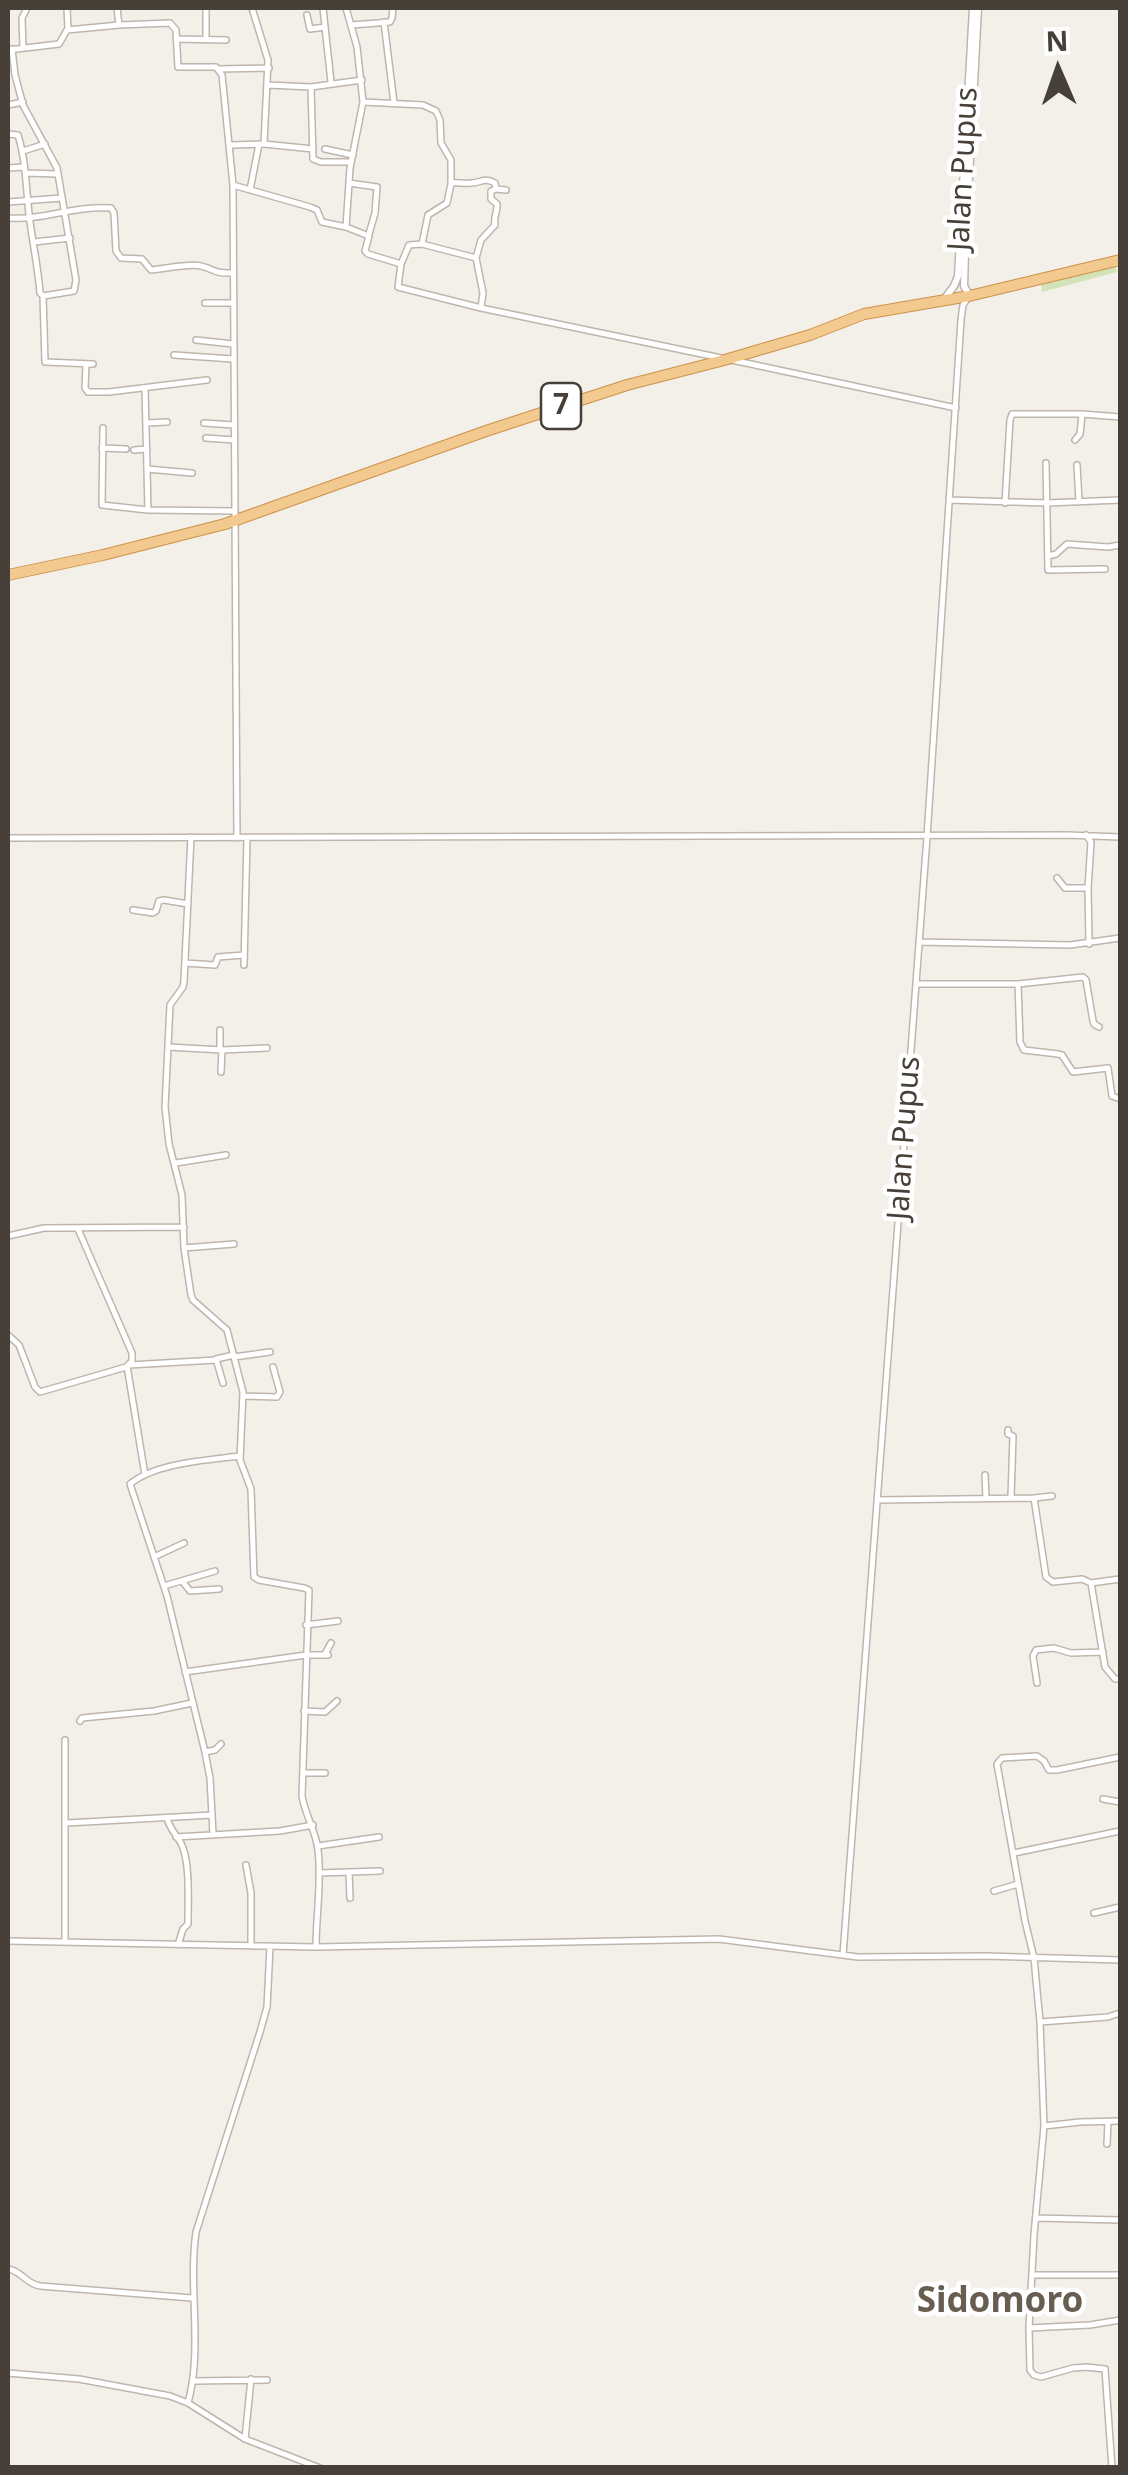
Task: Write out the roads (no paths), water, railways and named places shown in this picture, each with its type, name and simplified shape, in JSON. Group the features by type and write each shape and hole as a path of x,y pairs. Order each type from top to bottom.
{"highway":[{"name":"7","path":"8,575 103,555 234,516 610,390 810,335 864,314 950,305 970,296 1120,260"}],"street":[{"path":"23,48 22,18 26,8"},
{"path":"67,8 68,30"},
{"path":"117,8 119,25"},
{"path":"206,8 206,39"},
{"path":"250,190 261,144 269,68 252,8"},
{"path":"323,8 331,82"},
{"path":"346,8 363,102 352,159 346,227"},
{"path":"352,25 391,20 392,8"},
{"name":"Jalan Pupus","path":"843,1956 920,942 961,320 963,305 970,296 964,286 975,8"},
{"name":"Jalan Pupus","path":"950,305 958,276 975,8"},
{"path":"307,15 310,29 326,28"},
{"path":"384,22 394,103"},
{"path":"43,296 76,290 70,238 58,174 11,75 10,50 59,44 68,30 170,23 175,28 178,66 269,68"},
{"path":"176,38 226,40"},
{"path":"219,69 233,185 237,838"},
{"path":"268,84 312,86 362,80"},
{"path":"312,86 312,158 333,163 352,159"},
{"path":"8,105 22,102"},
{"path":"363,102 436,110 442,147 451,160 451,183 447,203 428,215 422,244"},
{"path":"8,134 16,134 26,170 29,218 43,296 45,362 90,364 86,391 109,392 207,380"},
{"path":"22,151 45,144"},
{"path":"230,146 261,144 312,149"},
{"path":"325,149 352,159"},
{"path":"8,168 58,174"},
{"path":"451,183 471,184 482,179 495,182 496,189"},
{"path":"349,183 377,187 373,226 365,251 401,264"},
{"path":"233,185 310,207 318,211 322,222 369,236"},
{"path":"481,308 483,293 476,258 481,240 494,227 497,204 490,197 491,191 506,190"},
{"path":"8,202 62,198"},
{"path":"8,218 111,208 118,254 123,258 142,259 150,270 202,266 212,273 232,273"},
{"path":"34,242 70,238"},
{"path":"476,258 422,244 408,245 399,288 956,408"},
{"path":"205,303 233,303"},
{"path":"950,305 961,320"},
{"path":"196,340 233,344"},
{"path":"174,355 233,359"},
{"path":"145,387 148,510"},
{"path":"1005,503 1012,414 1120,416"},
{"path":"1075,440 1080,434 1082,414"},
{"path":"147,423 167,422"},
{"path":"204,423 234,424"},
{"path":"103,428 101,504 234,516"},
{"path":"206,438 234,440"},
{"path":"102,448 126,449"},
{"path":"134,450 147,449"},
{"path":"1046,463 1050,571 1105,568"},
{"path":"1077,465 1079,502"},
{"path":"147,469 192,472"},
{"path":"948,500 1120,500"},
{"path":"1048,556 1067,544 1108,548 1120,545"},
{"path":"1086,835 1090,840 1089,944"},
{"path":"191,837 183,986 170,1002 166,1124 182,1195 184,1248 193,1300 228,1330 244,1396 240,1460 251,1489 254,1577 308,1589 303,1804 318,1846 316,1947"},
{"path":"8,838 1120,837"},
{"path":"244,965 247,838"},
{"path":"1057,878 1067,889 1088,888"},
{"path":"133,910 156,911 161,900 188,904"},
{"path":"920,942 1089,944 1120,938"},
{"path":"185,963 215,965 220,956 244,955"},
{"path":"916,984 1018,984 1086,978 1093,1021 1099,1027"},
{"path":"1018,984 1020,1042 1025,1052 1058,1054 1073,1072 1120,1069"},
{"path":"220,1030 221,1072"},
{"path":"168,1047 267,1048"},
{"path":"1109,1070 1112,1096 1120,1099"},
{"path":"176,1163 226,1155"},
{"path":"8,1236 44,1228 184,1226"},
{"path":"78,1229 132,1353 128,1365 145,1474"},
{"path":"184,1248 234,1244"},
{"path":"8,1335 19,1345 40,1392 128,1365 216,1360 270,1352"},
{"path":"216,1360 223,1384"},
{"path":"244,1396 279,1395 273,1368"},
{"path":"1008,1430 1013,1436 1012,1497"},
{"path":"214,1834 205,1752 186,1672 164,1586 130,1484 145,1474 188,1463 240,1456"},
{"path":"985,1475 986,1498"},
{"path":"878,1500 1052,1496"},
{"path":"1034,1498 1047,1580 1082,1579 1091,1584 1120,1579"},
{"path":"154,1557 184,1543"},
{"path":"164,1586 216,1571"},
{"path":"183,1582 190,1591 219,1589"},
{"path":"1091,1584 1107,1671 1120,1679"},
{"path":"306,1624 338,1622"},
{"path":"186,1672 327,1654 331,1643"},
{"path":"1036,1683 1036,1650 1103,1652"},
{"path":"304,1711 325,1712 336,1701"},
{"path":"80,1721 192,1703"},
{"path":"65,1740 65,1942"},
{"path":"205,1752 220,1744"},
{"path":"1112,2468 1105,2369 1086,2366 1040,2377 1030,2370 1032,2275 1044,2126 1040,2022 1034,1958 997,1764 1004,1758 1037,1756 1052,1771 1120,1757"},
{"path":"303,1773 324,1773"},
{"path":"1102,1799 1120,1802"},
{"path":"66,1824 212,1815"},
{"path":"167,1818 184,1851 188,1878 188,1924 182,1929 178,1945"},
{"path":"176,1836 280,1831 313,1825"},
{"path":"1014,1853 1120,1831"},
{"path":"318,1846 379,1837"},
{"path":"246,1864 251,1892 251,1946"},
{"path":"319,1874 380,1871"},
{"path":"349,1872 350,1898"},
{"path":"994,1891 1018,1884"},
{"path":"1094,1913 1120,1907"},
{"path":"8,1941 316,1947 719,1939 843,1956 1120,1960"},
{"path":"188,2403 194,2381 192,2260 196,2232 267,2007 270,1947"},
{"path":"1040,2022 1120,2013"},
{"path":"1107,2144 1108,2122"},
{"path":"1044,2126 1120,2122"},
{"path":"1036,2218 1120,2220"},
{"path":"8,2269 40,2286 192,2298"},
{"path":"1032,2275 1120,2275"},
{"path":"1030,2328 1120,2320"},
{"path":"8,2373 110,2384 170,2396 245,2438 320,2468"},
{"path":"245,2438 251,2379"},
{"path":"194,2381 267,2380"}],"district":[{"name":"Sidomoro","path":"1000,2302"}]}
